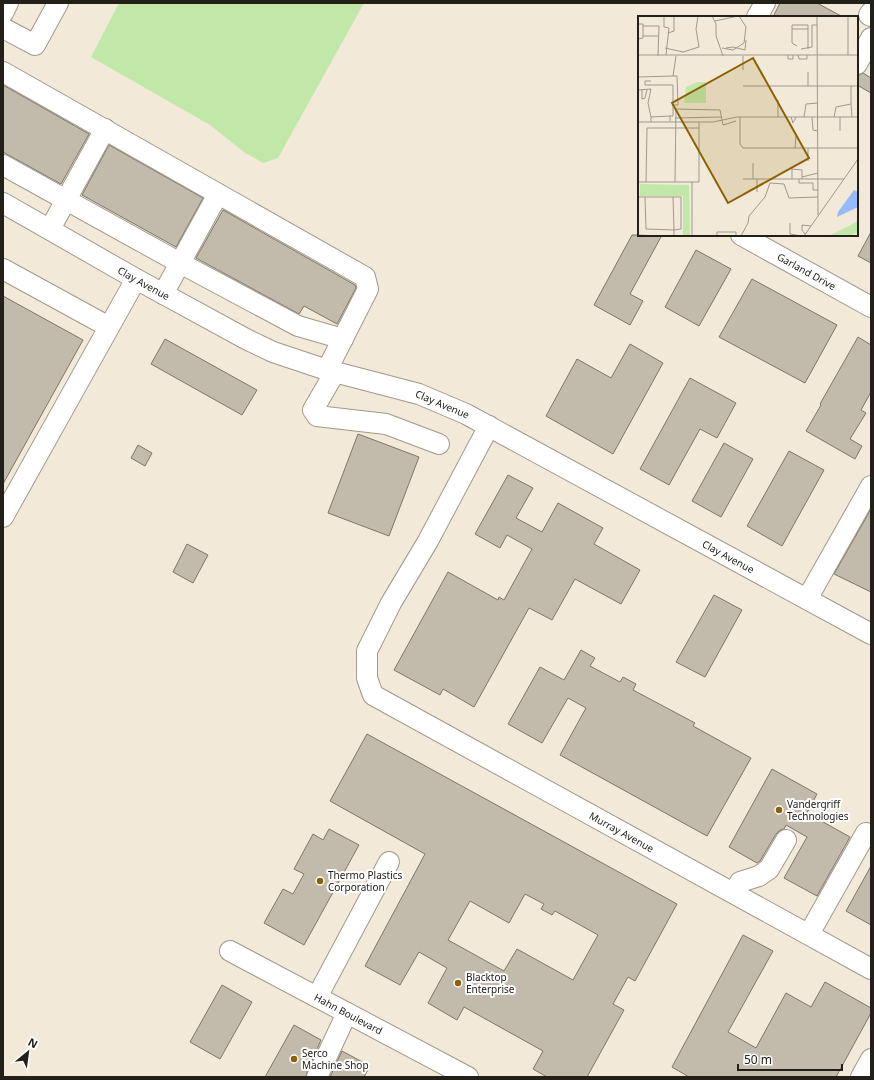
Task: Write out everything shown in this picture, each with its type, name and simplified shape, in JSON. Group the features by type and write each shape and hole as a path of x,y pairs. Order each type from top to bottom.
{"street":[{"path":"3,13 8,3"},
{"path":"3,28 35,46 58,3"},
{"path":"758,16 765,3"},
{"path":"871,12 869,15 871,16"},
{"path":"858,62 871,38"},
{"path":"3,72 365,277 368,289 343,339 331,371 313,410 317,416 386,424 439,444"},
{"path":"50,229 105,130"},
{"path":"3,165 180,263 298,326 343,339"},
{"path":"164,294 218,194"},
{"name":"Clay Avenue","path":"3,203 136,279 260,346 287,357 331,371 418,394 451,407 489,426 871,634"},
{"name":"Garland Drive","path":"744,236 871,308"},
{"path":"3,269 109,327"},
{"path":"3,518 136,279"},
{"name":"Murray Avenue","path":"489,426 428,542 391,603 367,650 366,678 372,695 871,969"},
{"path":"807,599 871,486"},
{"path":"808,934 866,833"},
{"path":"734,894 740,882 759,876 769,869 786,840"},
{"path":"317,997 389,862"},
{"name":"Hahn Boulevard","path":"230,951 468,1077"},
{"path":"317,1077 347,1013"},
{"path":"861,1077 871,1059"}],"green space":[{"path":"119,3 364,3 278,158 263,163 244,152 210,125 91,57"}],"building":[{"path":"780,3 817,3 841,16 774,16"},
{"path":"863,73 871,78 871,93 858,86 859,75"},
{"path":"3,85 89,134 61,184 3,152"},
{"path":"109,145 203,198 176,247 82,195"},
{"path":"223,210 355,285 356,288 337,324 304,306 299,314 196,258"},
{"path":"871,232 871,263 858,256"},
{"path":"632,235 661,236 630,294 643,301 630,325 594,305"},
{"path":"696,250 731,269 699,326 665,307"},
{"path":"752,279 837,325 805,383 719,337"},
{"path":"3,296 83,340 3,484"},
{"path":"858,337 871,345 871,392 861,410 866,413 850,439 862,446 855,459 806,431"},
{"path":"165,339 257,390 242,415 151,364"},
{"path":"630,344 663,363 613,454 546,416 577,359 611,378"},
{"path":"690,378 736,403 717,438 700,429 669,485 640,469"},
{"path":"358,434 419,457 389,536 328,513"},
{"path":"724,443 753,459 721,517 692,501"},
{"path":"138,445 152,453 145,466 131,458"},
{"path":"789,451 824,470 782,546 747,526"},
{"path":"508,475 533,488 516,518 542,532 558,503 603,528 594,544 640,570 621,604 575,579 552,620 529,608 474,707 443,689 440,695 394,670 448,572 498,600 499,597 504,600 532,549 507,535 500,548 475,534"},
{"path":"871,509 871,592 834,574"},
{"path":"187,544 208,555 193,583 173,572"},
{"path":"714,595 742,610 705,677 676,662"},
{"path":"581,650 595,658 590,666 620,682 623,677 636,684 633,690 695,723 693,726 751,758 707,836 560,755 586,708 568,698 542,743 508,724 540,667 564,680"},
{"path":"367,734 677,904 635,981 628,977 613,1004 624,1010 587,1077 547,1077 533,1069 543,1051 464,1007 457,1020 428,1003 447,968 419,952 400,985 365,966 425,854 330,801","holes":["525,894 544,904 541,909 552,915 555,911 598,935 573,980 517,949 504,971 448,940 470,901 509,923"]},
{"path":"772,769 817,794 807,813 850,837 817,896 784,878 807,837 786,825 784,829 780,830 776,834 760,861 757,863 729,847"},
{"name":"Thermo Plastics Corporation","path":"329,829 359,845 304,945 264,923 283,889 293,894 304,874 294,869 313,834 323,840"},
{"path":"871,866 871,925 846,911"},
{"path":"743,935 773,951 728,1032 756,1048 786,993 811,1007 825,982 871,1008 871,1013 836,1077 689,1077 672,1067"},
{"path":"222,985 252,1002 220,1059 190,1042"},
{"name":"Serco Machine Shop","path":"294,1025 321,1040 306,1077 265,1077"},
{"path":"342,1051 370,1066 364,1077 330,1077"}],"place":[{"name":"Vandergriff Technologies","path":"779,810"},
{"name":"Thermo Plastics Corporation","path":"320,881"},
{"name":"Blacktop Enterprise","path":"458,983"},
{"name":"Serco Machine Shop","path":"294,1059"}]}
